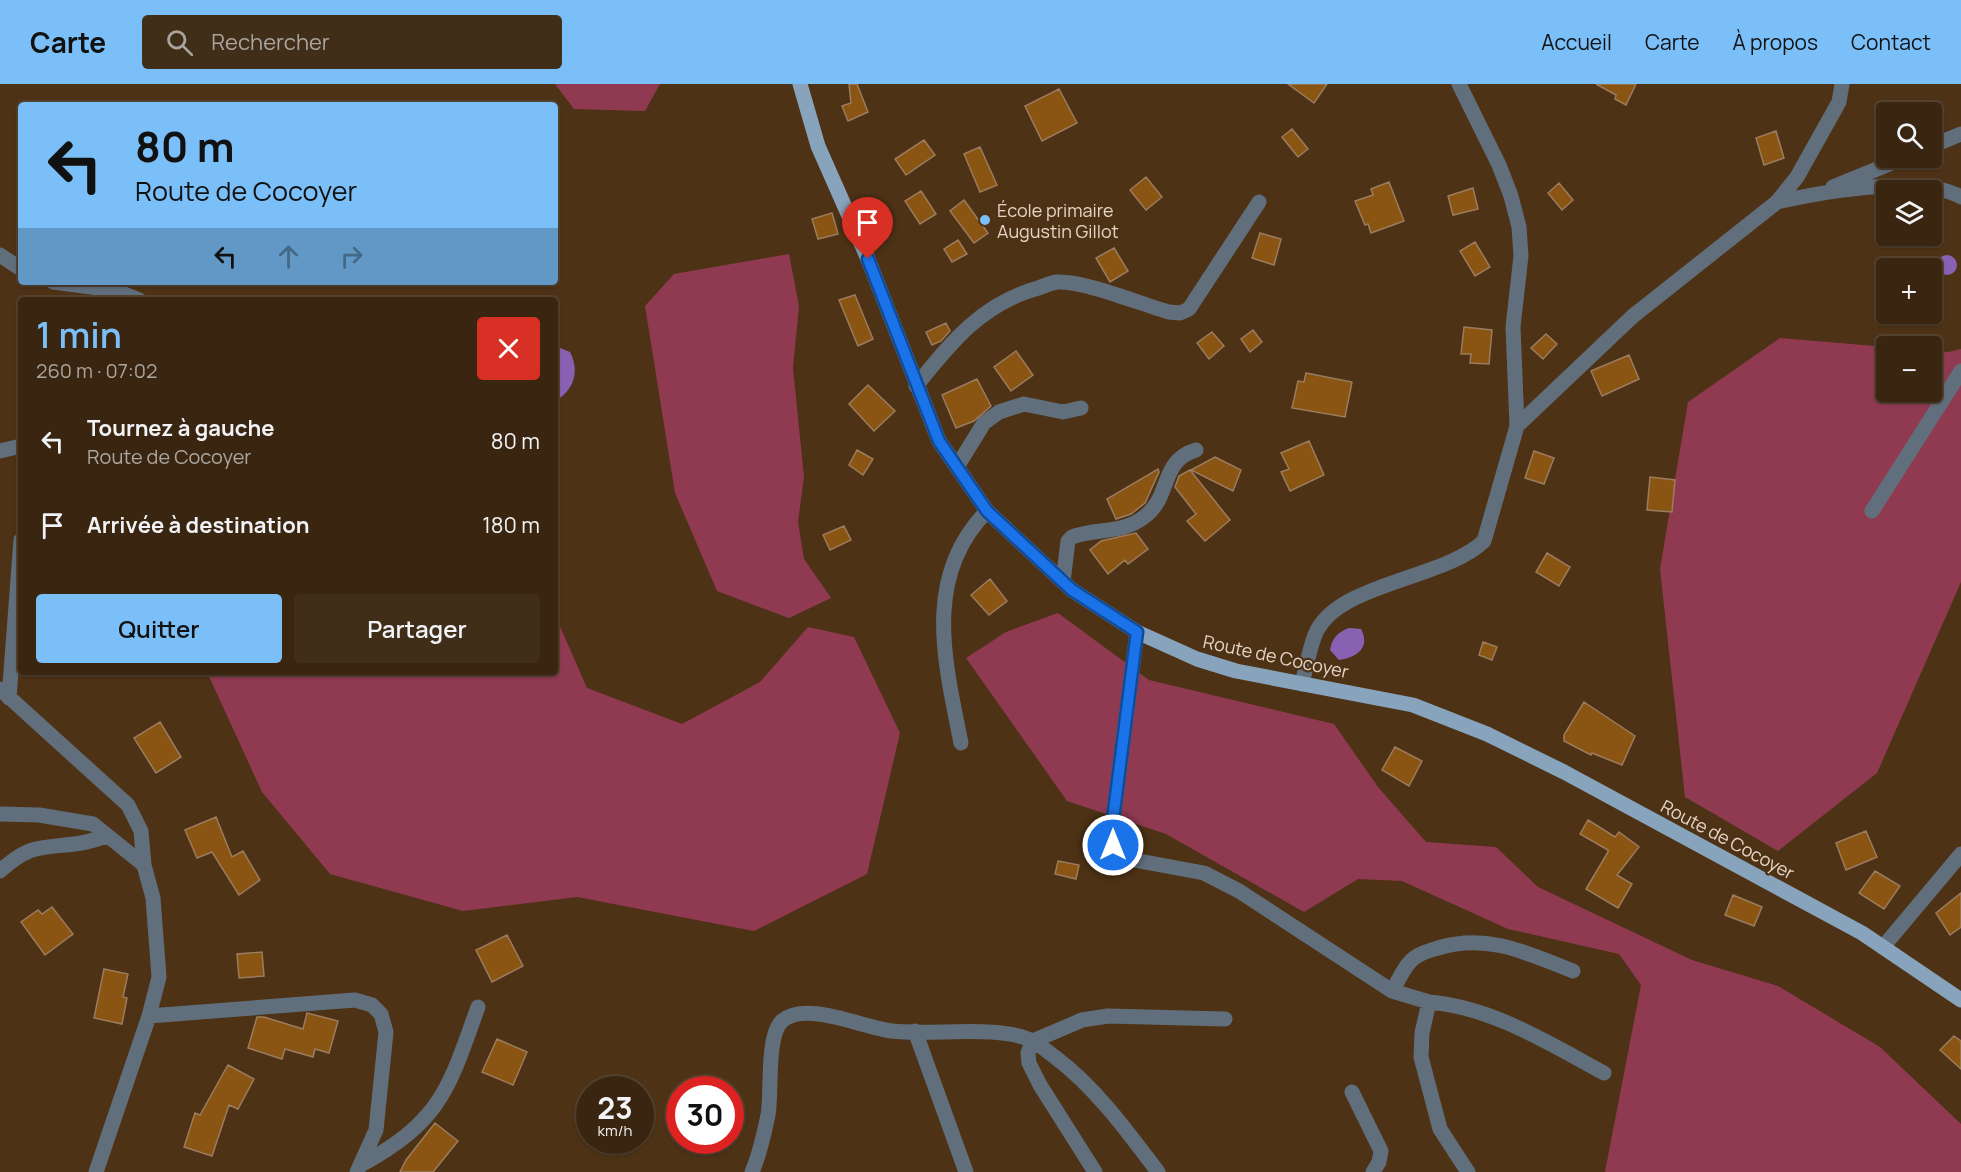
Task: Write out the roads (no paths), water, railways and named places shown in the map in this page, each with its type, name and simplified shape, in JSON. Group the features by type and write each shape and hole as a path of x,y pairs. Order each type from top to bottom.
{"main road":[{"name":"Route de Cocoyer","path":"800,84 818,146 868,259 939,441 958,465 987,511 1063,582 1100,610 1137,632 1197,659 1236,671 1413,705 1487,734 1564,772 1862,933 1961,1000"}],"street":[{"path":"1302,684 1315,634 1338,608 1363,593 1454,561 1472,552 1484,541 1517,426 1513,327 1521,256 1519,227 1499,165 1459,84"},
{"path":"1517,426 1633,316 1777,202 1797,177 1833,112 1842,84"},
{"path":"1942,142 1961,134"},
{"path":"1816,194 1880,168"},
{"path":"1777,202 1816,194 1925,186 1951,191 1961,197"},
{"path":"916,386 957,335 989,310 1023,292 1057,282 1085,287 1168,312 1180,313 1189,309 1259,202"},
{"path":"0,255 18,267"},
{"path":"76,285 114,290 132,297"},
{"path":"1872,511 1961,371"},
{"path":"958,465 984,423 999,412 1024,404 1063,412 1081,408"},
{"path":"0,451 18,447"},
{"path":"1063,582 1068,541 1072,537 1125,527 1142,520 1157,507 1170,467 1185,453 1196,450"},
{"path":"961,743 945,663 947,588 955,553 971,527 987,511"},
{"path":"18,569 5,693 129,805 141,831 144,865 153,898 159,977 149,1016 96,1172"},
{"path":"1137,632 1111,835 1117,852 1123,858 1203,873 1239,891 1392,991 1429,1002 1473,1010 1531,1034 1604,1073"},
{"path":"0,814 39,815 93,824 144,865"},
{"path":"0,871 16,856 41,846 77,844 107,836"},
{"path":"1883,947 1961,854"},
{"path":"1392,991 1410,962 1424,952 1459,942 1484,941 1525,952 1573,971"},
{"path":"149,1016 355,1000 372,1005 381,1014 386,1032 376,1130 359,1169"},
{"path":"1429,1002 1422,1033 1421,1057 1440,1129 1468,1172"},
{"path":"359,1169 405,1138 432,1113 449,1084 478,1007"},
{"path":"752,1172 768,1113 773,1051 782,1022 800,1013 813,1013 892,1031 983,1033 1014,1036 1033,1041 1065,1065 1109,1107 1158,1172"},
{"path":"1095,1172 1040,1085 1029,1062 1028,1053 1033,1041 1082,1020 1108,1016 1225,1019"},
{"path":"915,1031 966,1172"},
{"path":"1352,1092 1381,1151 1379,1162 1373,1172"}],"place":[{"name":"École primaire Augustin Gillot","path":"985,220"}]}
